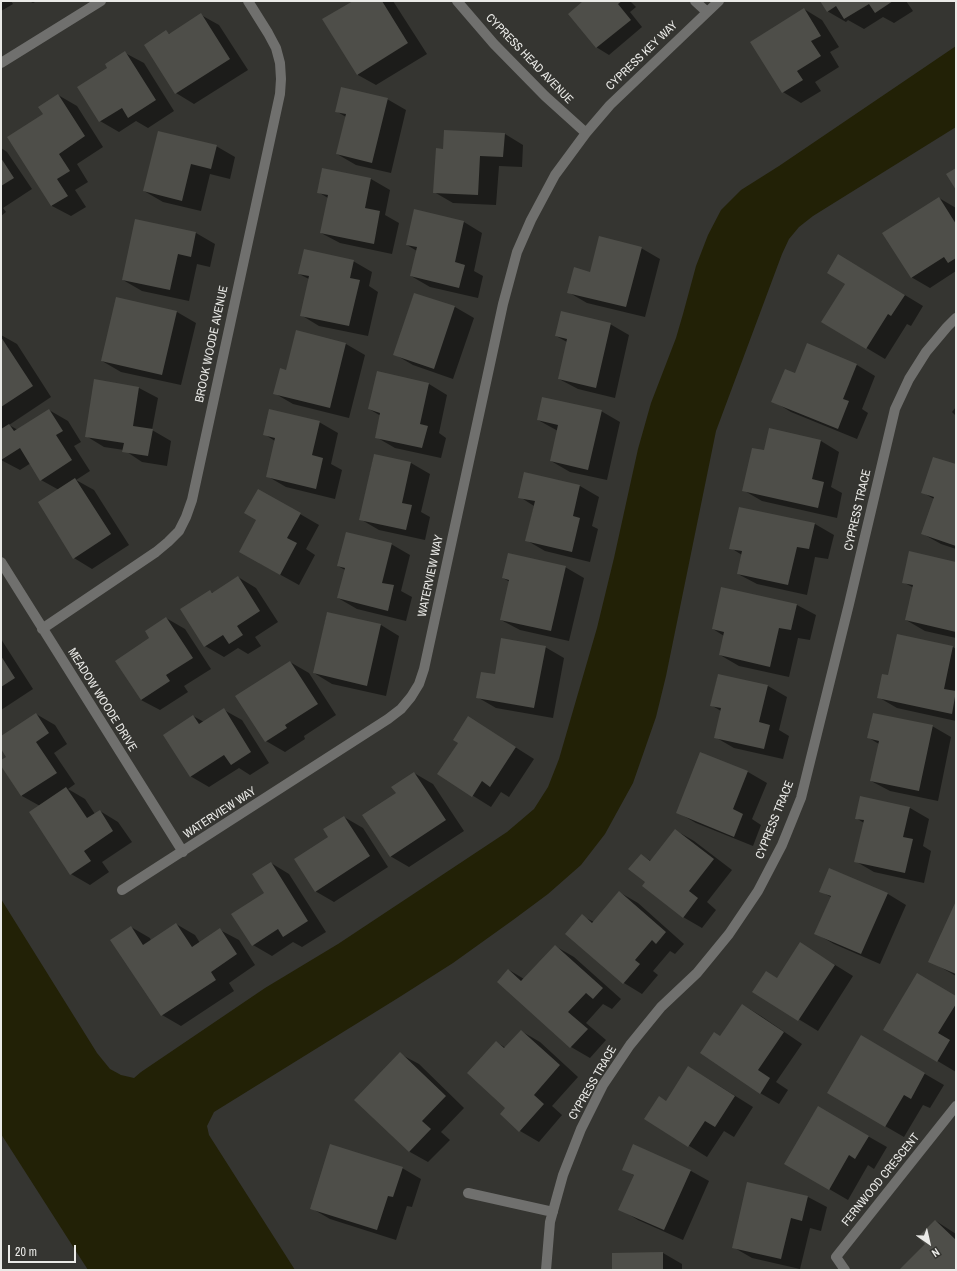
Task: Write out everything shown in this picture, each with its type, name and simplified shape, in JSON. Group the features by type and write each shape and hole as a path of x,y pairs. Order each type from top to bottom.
{"street":[{"path":"1,64 101,1"},
{"name":"BROOK WOODE AVENUE","path":"42,629 156,552 179,531 186,517 195,485 282,79 276,48 248,1"},
{"name":"CYPRESS HEAD AVENUE","path":"457,1 494,44 544,96 586,133"},
{"path":"695,1 707,12"},
{"name":"CYPRESS KEY WAY","path":"586,133 610,105 719,1"},
{"name":"WATERVIEW WAY","path":"122,890 388,719 401,709 411,698 419,684 424,669 503,304 517,252 531,220 555,175 586,133"},
{"name":"CYPRESS TRACE","path":"546,1270 550,1222 563,1175 581,1129 604,1085 630,1045 657,1012 697,973 729,934 758,891 782,845 801,798 848,611 895,409 909,379 926,352 956,318"},
{"name":"MEADOW WOODE DRIVE","path":"1,562 183,852"},
{"name":"FERNWOOD CRESCENT","path":"845,1270 836,1257 956,1106"},
{"path":"468,1193 553,1212"}],"shaded area":[{"path":"956,46 956,127 813,216 799,227 789,239 782,254 716,431 666,676 656,717 633,783 605,834 581,865 548,894 453,963 214,1112 207,1126 209,1135 295,1270 88,1270 1,1134 1,899 97,1053 110,1069 121,1075 134,1078 265,988 338,944 507,832 534,809 548,787 559,759 597,628 638,449 651,403 676,338 696,266 708,235 721,210 741,190 779,166"}],"building":[{"path":"353,1 382,1 408,43 357,75 322,19"},
{"path":"583,1 622,1 618,4 631,20 596,48 568,14"},
{"path":"820,1 893,1 875,13 869,4 844,19 836,6 827,12"},
{"path":"804,8 821,36 811,41 821,56 797,71 803,80 782,93 750,42"},
{"path":"201,13 230,59 175,94 144,45 166,30 169,34"},
{"path":"125,51 156,100 128,118 122,108 99,122 77,87 107,68 105,64"},
{"path":"341,87 388,98 372,163 336,154 346,114 335,112"},
{"path":"58,94 85,136 59,154 70,171 57,179 68,196 51,206 7,137 43,114 38,107"},
{"path":"444,130 505,133 503,157 480,156 478,195 433,193 436,148 443,149"},
{"path":"158,131 217,145 211,169 191,164 182,201 143,191"},
{"path":"1,158 14,178 1,186"},
{"path":"322,168 371,178 365,208 380,211 374,244 320,233 328,195 317,193"},
{"path":"956,168 956,190 946,174"},
{"path":"939,197 956,224 956,258 948,263 944,257 911,278 882,233"},
{"path":"414,209 464,221 455,262 465,265 459,288 410,276 417,247 406,245"},
{"path":"135,219 196,232 191,257 178,254 170,290 122,280"},
{"path":"599,236 642,247 626,307 567,293 574,267 590,272"},
{"path":"304,249 354,260 350,278 360,280 349,326 300,316 309,276 298,274"},
{"path":"838,254 905,295 891,316 888,314 866,349 821,322 845,284 827,273"},
{"path":"414,293 455,306 434,369 393,355"},
{"path":"116,297 177,311 162,375 101,361"},
{"path":"561,311 611,323 596,388 558,379 567,339 555,336"},
{"path":"296,330 346,343 330,408 273,394 280,368 286,370"},
{"path":"1,337 33,386 1,407"},
{"path":"807,343 857,364 843,399 849,401 838,429 771,402 785,369 795,373"},
{"path":"377,371 429,383 420,424 428,426 422,448 375,438 380,413 368,409"},
{"path":"94,379 139,387 133,426 153,429 148,456 122,452 124,443 85,437"},
{"path":"542,397 602,410 588,470 550,461 558,425 537,420"},
{"path":"49,409 63,431 56,435 72,460 40,481 20,448 1,460 1,429 9,424 14,431"},
{"path":"269,409 320,421 312,455 323,458 316,489 266,477 275,438 263,435"},
{"path":"769,428 821,440 812,479 824,482 818,508 742,491 752,448 764,450"},
{"path":"374,454 411,462 402,503 412,505 406,530 359,520"},
{"path":"933,457 956,464 956,546 921,534 934,497 921,493"},
{"path":"524,472 580,485 573,516 580,518 572,552 525,541 535,501 518,498"},
{"path":"75,478 111,534 73,559 38,502"},
{"path":"258,489 301,513 287,538 297,543 280,575 239,552 256,520 244,513"},
{"path":"739,507 815,523 809,549 797,547 788,585 737,574 742,551 729,549"},
{"path":"346,532 392,543 382,583 394,585 388,611 337,598 345,568 337,566"},
{"path":"909,551 956,562 956,632 905,620 913,585 902,583"},
{"path":"508,553 566,566 551,631 500,620 509,580 502,578"},
{"path":"238,576 260,611 237,626 243,635 229,644 223,635 204,647 180,609 210,590 212,593"},
{"path":"721,587 797,604 791,630 779,628 770,667 719,655 724,632 712,629"},
{"path":"327,612 381,624 367,686 313,673"},
{"path":"166,617 193,658 166,675 170,681 141,700 115,661 149,638 145,631"},
{"path":"897,634 953,646 944,689 956,691 952,714 877,698 882,674 888,675"},
{"path":"501,638 546,646 534,708 476,698 481,672 495,674"},
{"path":"1,656 15,678 1,687"},
{"path":"290,661 318,704 285,725 287,728 265,742 235,696"},
{"path":"718,674 768,685 759,722 770,725 764,749 714,738 721,708 710,706"},
{"path":"224,708 251,752 231,765 224,755 190,777 163,735 193,715 199,724"},
{"path":"36,713 49,733 36,742 57,773 21,796 1,766 1,760 6,757 1,749 1,736"},
{"path":"873,713 933,725 919,791 870,781 879,741 867,738"},
{"path":"468,716 516,747 490,787 482,781 472,797 437,774 458,743 453,740"},
{"path":"700,752 748,771 733,809 743,814 734,837 676,813"},
{"path":"414,772 446,820 390,857 362,815 396,793 391,787"},
{"path":"66,787 87,818 100,810 113,831 84,851 91,861 70,875 29,812"},
{"path":"860,796 910,807 903,837 913,839 905,873 854,862 864,820 855,819"},
{"path":"344,816 370,856 315,892 294,859 328,837 323,829"},
{"path":"675,829 714,859 689,891 698,898 683,918 642,886 645,882 628,869 641,854 650,861"},
{"path":"271,862 308,921 283,937 278,929 252,946 231,914 264,893 252,874"},
{"path":"829,868 888,893 861,954 814,934 831,896 819,892"},
{"path":"619,891 666,932 656,944 652,940 635,960 640,964 623,984 565,934 582,914 592,923"},
{"path":"956,901 956,974 928,962"},
{"path":"176,923 192,947 220,928 237,954 211,972 216,980 161,1016 110,940 131,926 143,945"},
{"path":"800,942 835,965 798,1021 752,992 766,971 777,978"},
{"path":"555,945 603,988 593,999 586,993 568,1012 588,1029 570,1048 497,982 508,969 521,981"},
{"path":"917,973 956,996 956,1004 938,1033 950,1040 937,1062 883,1030"},
{"path":"742,1004 784,1032 758,1070 770,1078 760,1094 700,1053 714,1032 720,1036"},
{"path":"521,1030 560,1065 534,1095 544,1104 519,1132 500,1114 505,1108 467,1073 496,1041 504,1048"},
{"path":"861,1035 925,1073 911,1099 904,1095 885,1127 827,1093"},
{"path":"400,1052 446,1096 422,1121 431,1129 409,1152 354,1100"},
{"path":"688,1066 735,1096 715,1127 705,1121 688,1147 644,1119 659,1096 666,1101"},
{"path":"818,1106 869,1136 855,1159 849,1155 829,1190 784,1164"},
{"path":"330,1144 403,1167 393,1197 388,1196 377,1230 310,1209"},
{"path":"633,1144 691,1170 664,1230 618,1210 634,1175 622,1170"},
{"path":"747,1182 808,1196 802,1221 791,1218 781,1259 732,1248"},
{"path":"935,1220 956,1240 956,1270 899,1270 925,1244 918,1237"},
{"path":"663,1252 663,1270 612,1270 612,1253"}]}
